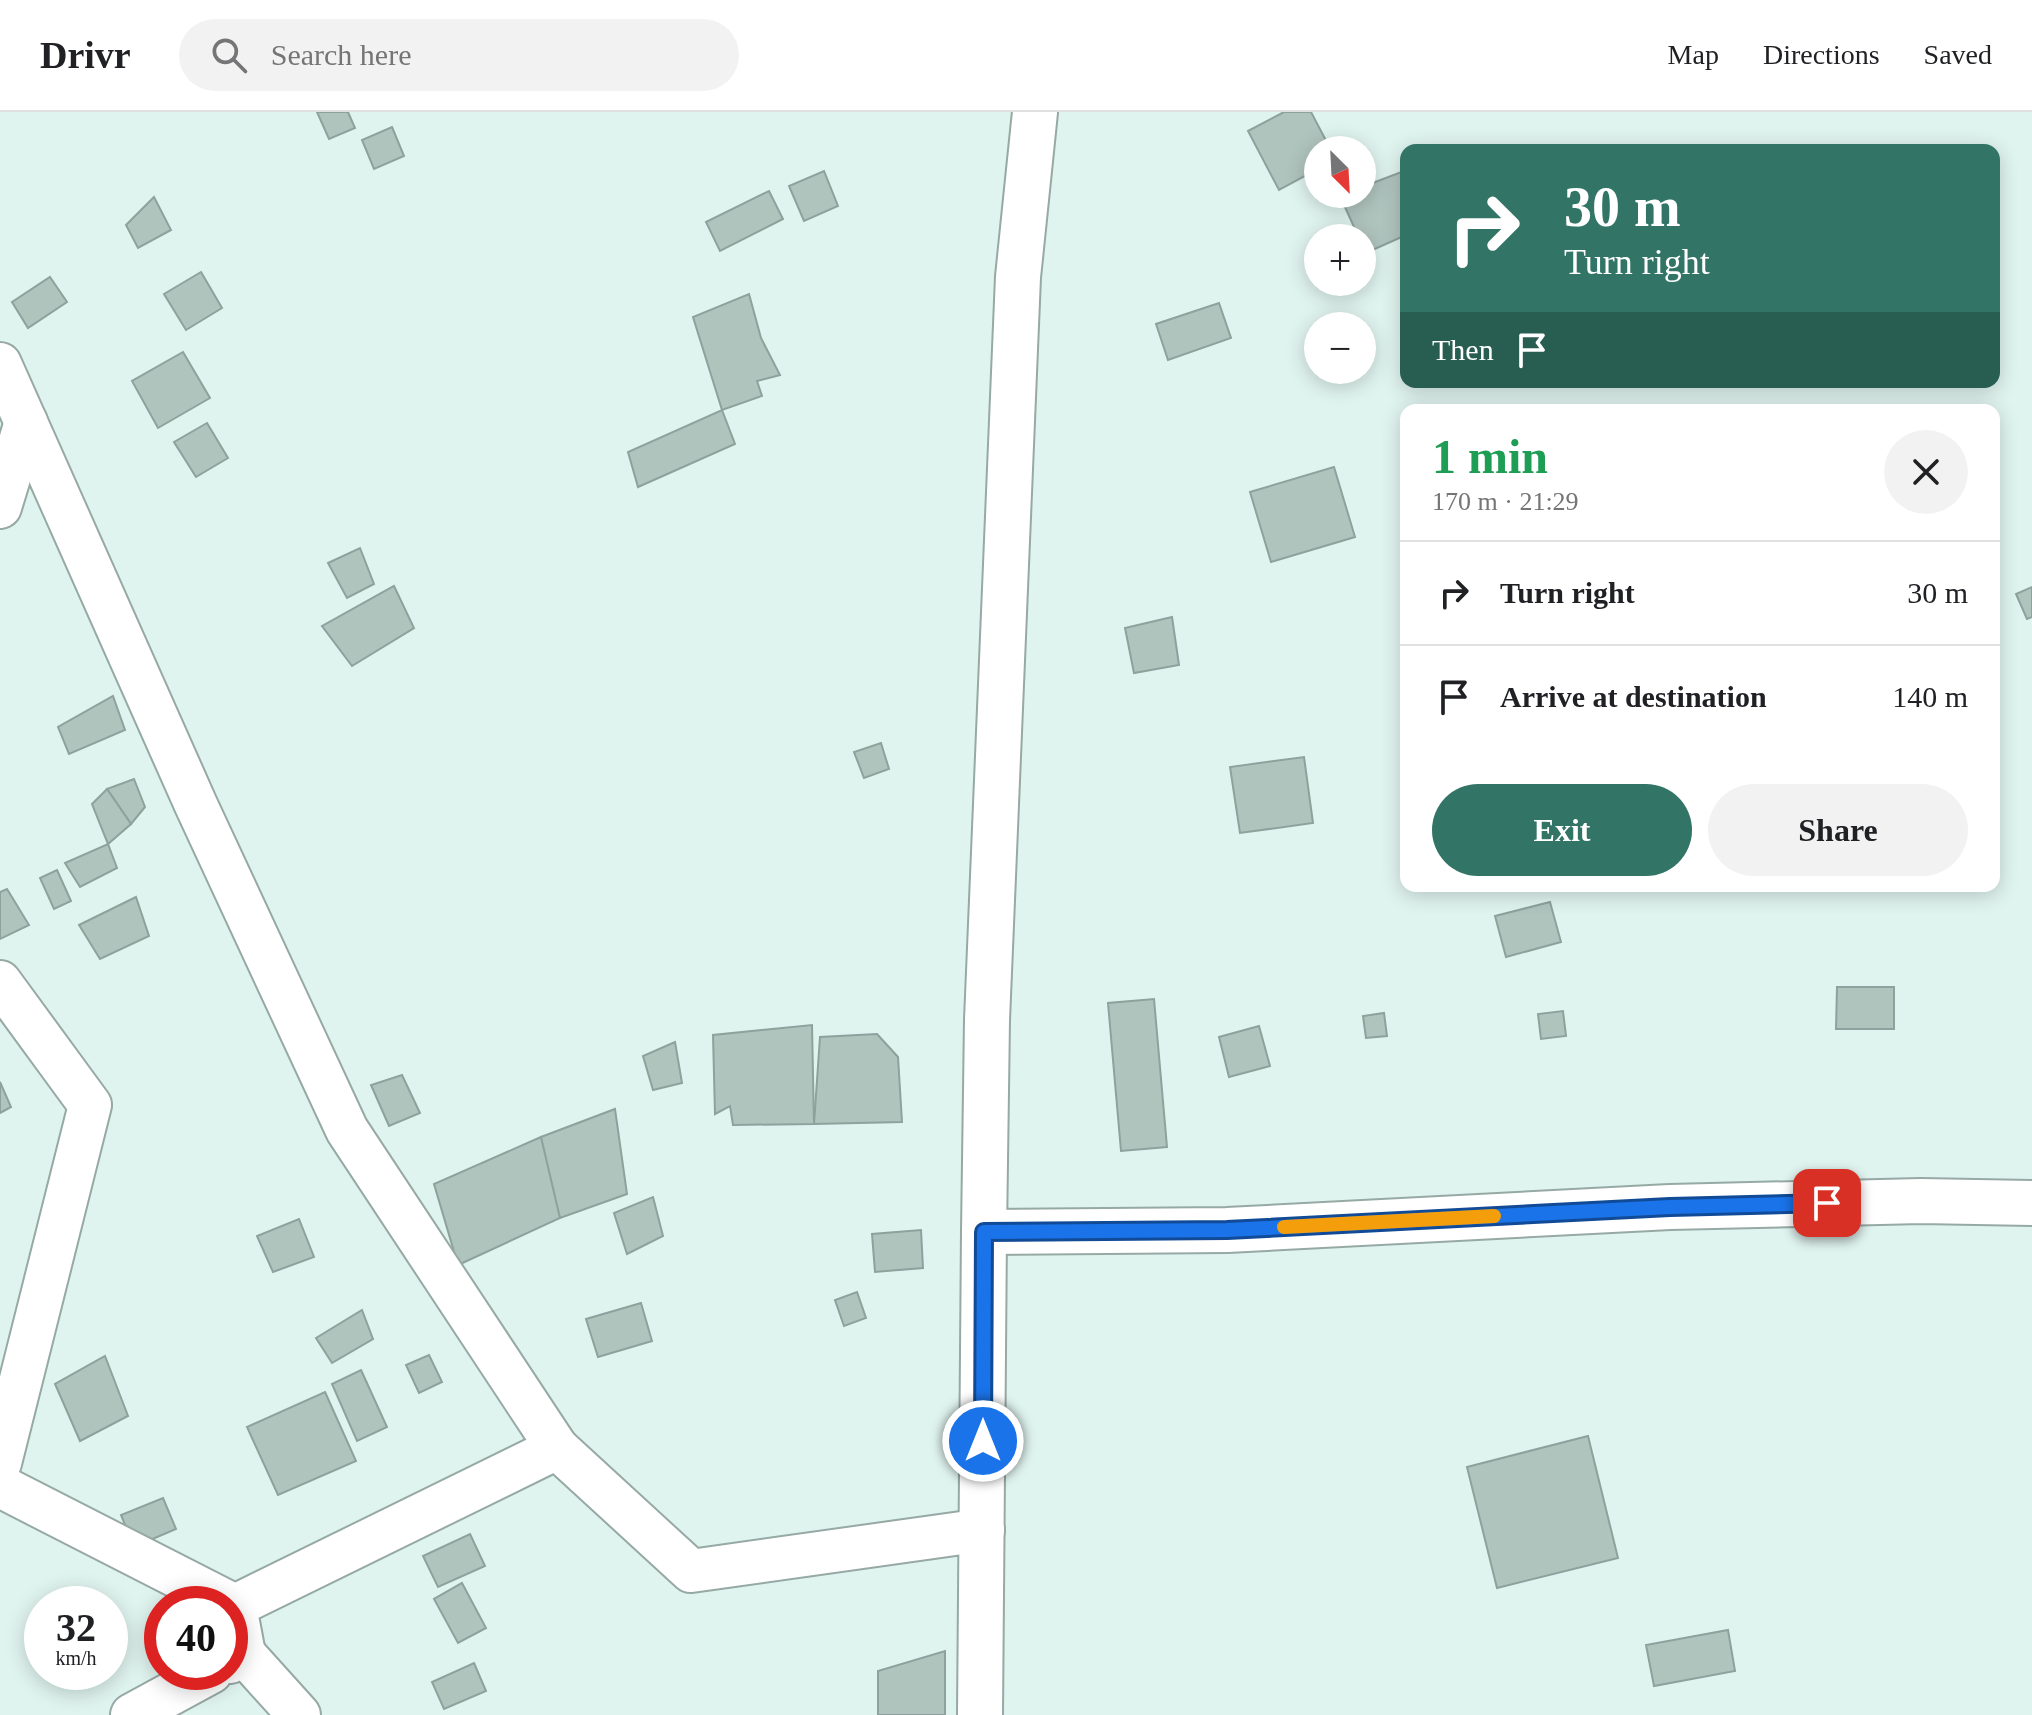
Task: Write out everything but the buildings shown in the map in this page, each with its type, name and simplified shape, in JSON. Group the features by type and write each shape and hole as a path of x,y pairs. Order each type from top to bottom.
{"main road":[{"path":"980,1715 987,1020 1018,277 1035,112"},
{"path":"984,1232 1227,1230 1670,1207 1921,1201 2032,1203"}],"street":[{"path":"0,364 196,805 347,1130 557,1448 691,1571 983,1530"},
{"path":"0,507 26,422"},
{"path":"0,982 90,1105 0,1463"},
{"path":"248,1600 557,1448"},
{"path":"0,1486 196,1586"},
{"path":"248,1678 299,1715"},
{"path":"132,1715 178,1690"}],"slow traffic":[{"path":"1284,1227 1494,1216"}],"route":[{"path":"983,1441 984,1232 1227,1230 1670,1207 1827,1203"}]}
